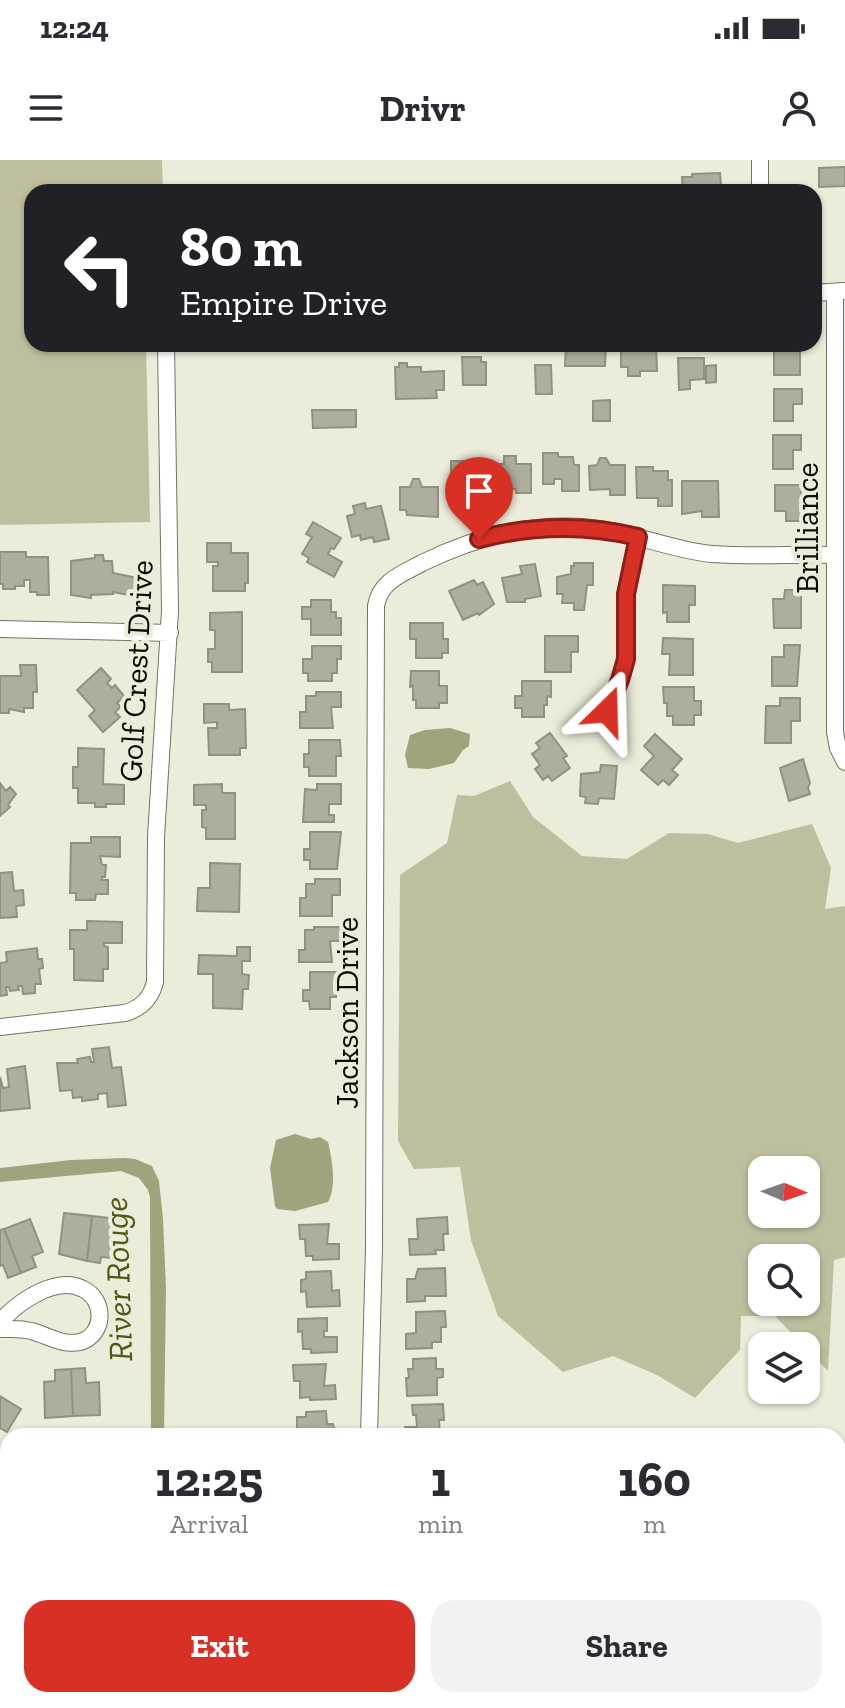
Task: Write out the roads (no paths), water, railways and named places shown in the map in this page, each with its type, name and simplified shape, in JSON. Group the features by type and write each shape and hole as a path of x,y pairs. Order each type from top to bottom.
{"street":[{"path":"760,160 760,184"},
{"name":"Brilliance","path":"840,292 835,732 845,762"},
{"name":"Golf Crest Drive","path":"0,1027 125,1013 135,1010 147,999 155,982 157,827 170,633 166,352"},
{"name":"Jackson Drive","path":"369,1428 374,1231 376,606 380,591 386,583 426,561 499,534 562,526 638,537"},
{"path":"607,711 626,659 626,594 638,537 709,554 835,555"},
{"path":"0,629 170,633"},
{"path":"0,1322 33,1296 63,1286 83,1289 97,1302 100,1312 94,1333 80,1342 60,1341 26,1329 0,1329"}],"water label":[{"name":"River Rouge","path":"118,1279"}]}
